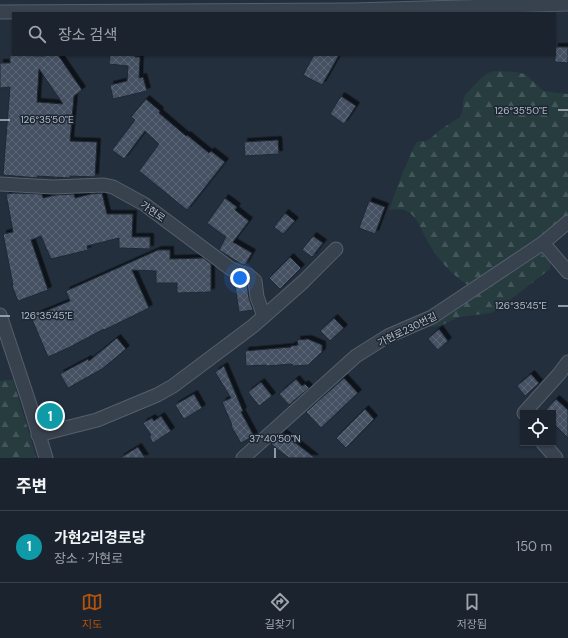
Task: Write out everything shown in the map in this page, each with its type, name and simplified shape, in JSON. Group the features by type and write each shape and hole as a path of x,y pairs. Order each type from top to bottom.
{"street":[{"path":"178,12 352,10 568,4"},
{"name":"가현로","path":"0,184 54,187 104,185 113,187 144,204 231,269 248,275 255,281 257,297 264,316"},
{"name":"가현로230번길","path":"243,458 356,356 388,336 432,317 544,243 568,222"},
{"path":"544,243 568,272"},
{"path":"38,435 97,420 157,395 173,386 264,316 303,282 336,249"},
{"path":"0,315 46,458"},
{"path":"526,410 568,362"},
{"path":"546,446 556,458"}],"green space":[{"path":"495,71 525,74 544,91 568,94 568,217 533,245 551,263 550,269 491,313 459,317 440,326 428,327 427,326 469,286 457,277 442,262 429,244 418,223 410,213 397,209 389,210 402,174 417,142 426,141 460,117 465,95 482,77"},
{"path":"13,380 36,458 0,458 0,381"}],"building":[{"path":"556,47 568,47 568,63 555,62"},
{"path":"10,55 59,56 82,90 74,96 70,141 97,142 95,177 70,176 70,178 37,176 38,178 3,175 10,87 0,88 0,63 10,63","holes":["39,69 63,104 37,102"]},
{"path":"110,56 140,57 139,78 143,77 147,91 113,99 110,85 127,81 128,66 109,64"},
{"path":"313,56 338,56 322,85 303,75"},
{"path":"341,96 356,106 344,124 330,114"},
{"path":"146,99 160,111 159,113 186,136 187,135 209,153 211,151 225,162 187,210 139,171 159,144 145,131 124,159 112,150 135,120 131,117"},
{"path":"278,140 279,154 245,156 244,142"},
{"path":"102,193 107,214 133,214 132,237 150,237 150,249 119,248 119,238 87,246 88,250 51,259 41,236 31,240 48,290 18,301 12,286 3,234 13,232 6,194 42,194 43,198 56,195 74,194 75,198"},
{"path":"225,198 237,207 235,210 249,221 233,242 252,253 245,265 219,250 226,237 207,223"},
{"path":"369,201 385,207 375,234 359,228"},
{"path":"285,213 295,221 283,234 274,227"},
{"path":"313,236 323,243 312,257 302,250"},
{"path":"158,250 170,250 170,259 203,258 211,264 211,292 177,293 177,283 156,283 156,271 132,270 149,308 48,357 31,317 70,301 66,291"},
{"path":"290,257 301,268 280,289 269,278"},
{"path":"246,283 253,310 239,312 235,285"},
{"path":"334,318 344,328 330,341 320,331"},
{"path":"439,329 448,341 438,350 428,339"},
{"path":"117,338 126,349 102,369 68,388 60,374 88,359 89,361"},
{"path":"308,339 322,345 322,352 308,365 293,366 292,364 246,366 245,351 291,347 298,345 297,340"},
{"path":"224,366 243,411 241,412 254,436 241,443 231,426 232,425 222,402 231,398 215,372"},
{"path":"531,374 539,383 525,396 517,386"},
{"path":"344,378 358,393 321,428 306,412"},
{"path":"296,379 302,386 305,384 309,388 289,405 279,394"},
{"path":"261,382 272,396 259,406 248,392"},
{"path":"194,394 202,408 184,419 175,405"},
{"path":"556,399 568,410 568,438 556,426 556,410 546,410"},
{"path":"53,405 59,422 47,424 42,409"},
{"path":"365,409 374,419 346,448 336,438"},
{"path":"161,416 171,431 153,443 149,436 151,435 143,423 152,418 154,421"},
{"path":"283,433 315,458 289,458 271,444"},
{"path":"138,447 145,458 120,458"}],"place":[{"name":"가현2리경로당","path":"50,416"}]}
